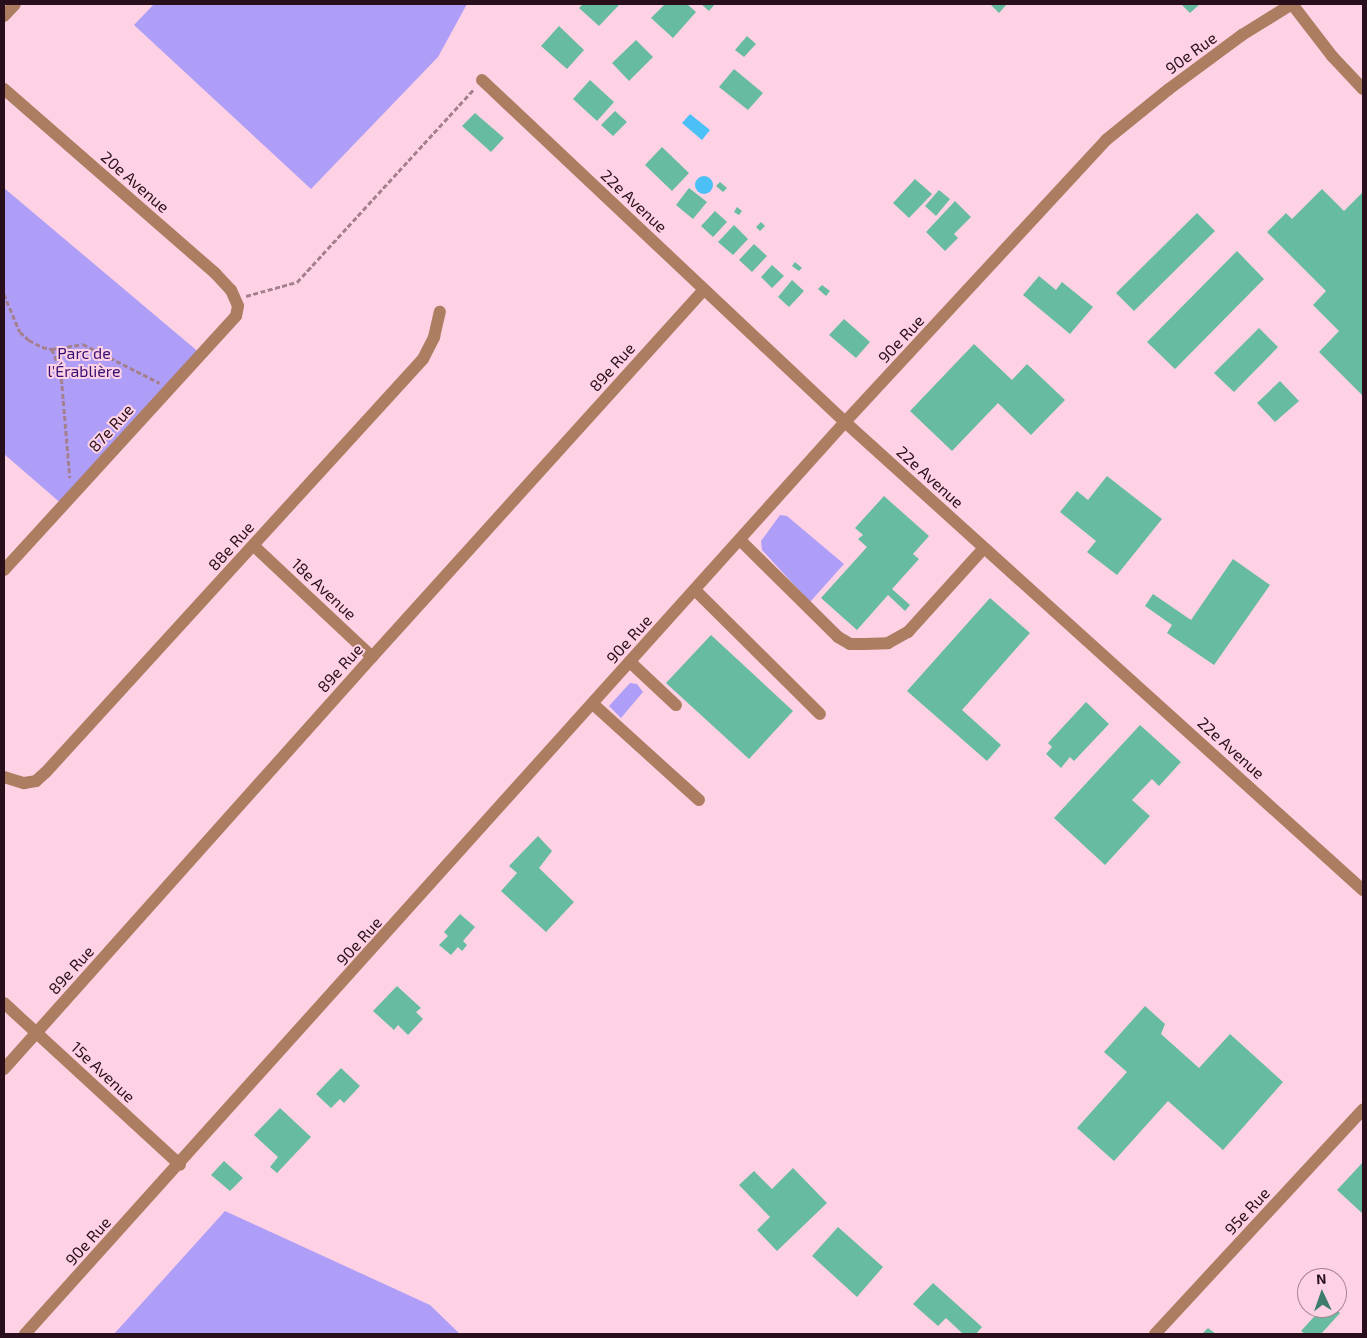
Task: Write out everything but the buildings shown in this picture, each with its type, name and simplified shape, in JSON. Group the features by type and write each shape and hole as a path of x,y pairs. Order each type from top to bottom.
{"street":[{"path":"4,16 15,4"},
{"path":"1292,4 1332,56 1363,89"},
{"name":"90e Rue","path":"25,1334 180,1165 846,422 1106,140 1169,89 1242,35 1292,4"},
{"name":"22e Avenue","path":"482,80 846,422 1363,890"},
{"name":"20e Avenue","path":"4,89 215,273 231,290 236,302"},
{"name":"89e Rue","path":"4,1070 372,657 704,290"},
{"name":"87e Rue","path":"4,570 236,316 236,302"},
{"name":"88e Rue","path":"4,777 24,783 36,781 46,772 423,359 434,337 440,312"},
{"path":"740,540 838,637 850,644 888,643 908,632 984,548"},
{"name":"18e Avenue","path":"254,546 372,657"},
{"path":"695,590 820,714"},
{"path":"630,662 676,705"},
{"path":"593,704 700,800"},
{"name":"15e Avenue","path":"4,1003 180,1165"},
{"name":"95e Rue","path":"1155,1334 1363,1109"}],"path":[{"path":"236,302 296,282 482,80"},
{"path":"4,294 20,332 42,347 52,349 74,344 84,344 170,389"},
{"path":"52,349 61,371 69,469 74,494"}],"green space":[{"path":"154,4 467,4 438,57 311,189 134,25"},
{"name":"Parc de l'Érablière","path":"4,188 201,354 63,505 4,454"},
{"path":"780,515 787,516 844,564 810,602 762,550 761,541"},
{"path":"630,683 637,684 643,692 621,718 609,706"},
{"path":"225,1211 430,1305 460,1334 114,1334"}],"water":[{"path":"690,114 710,130 702,140 682,123"},
{"path":"704,176 710,179 713,185 710,191 704,194 698,191 695,185 698,179"}]}
